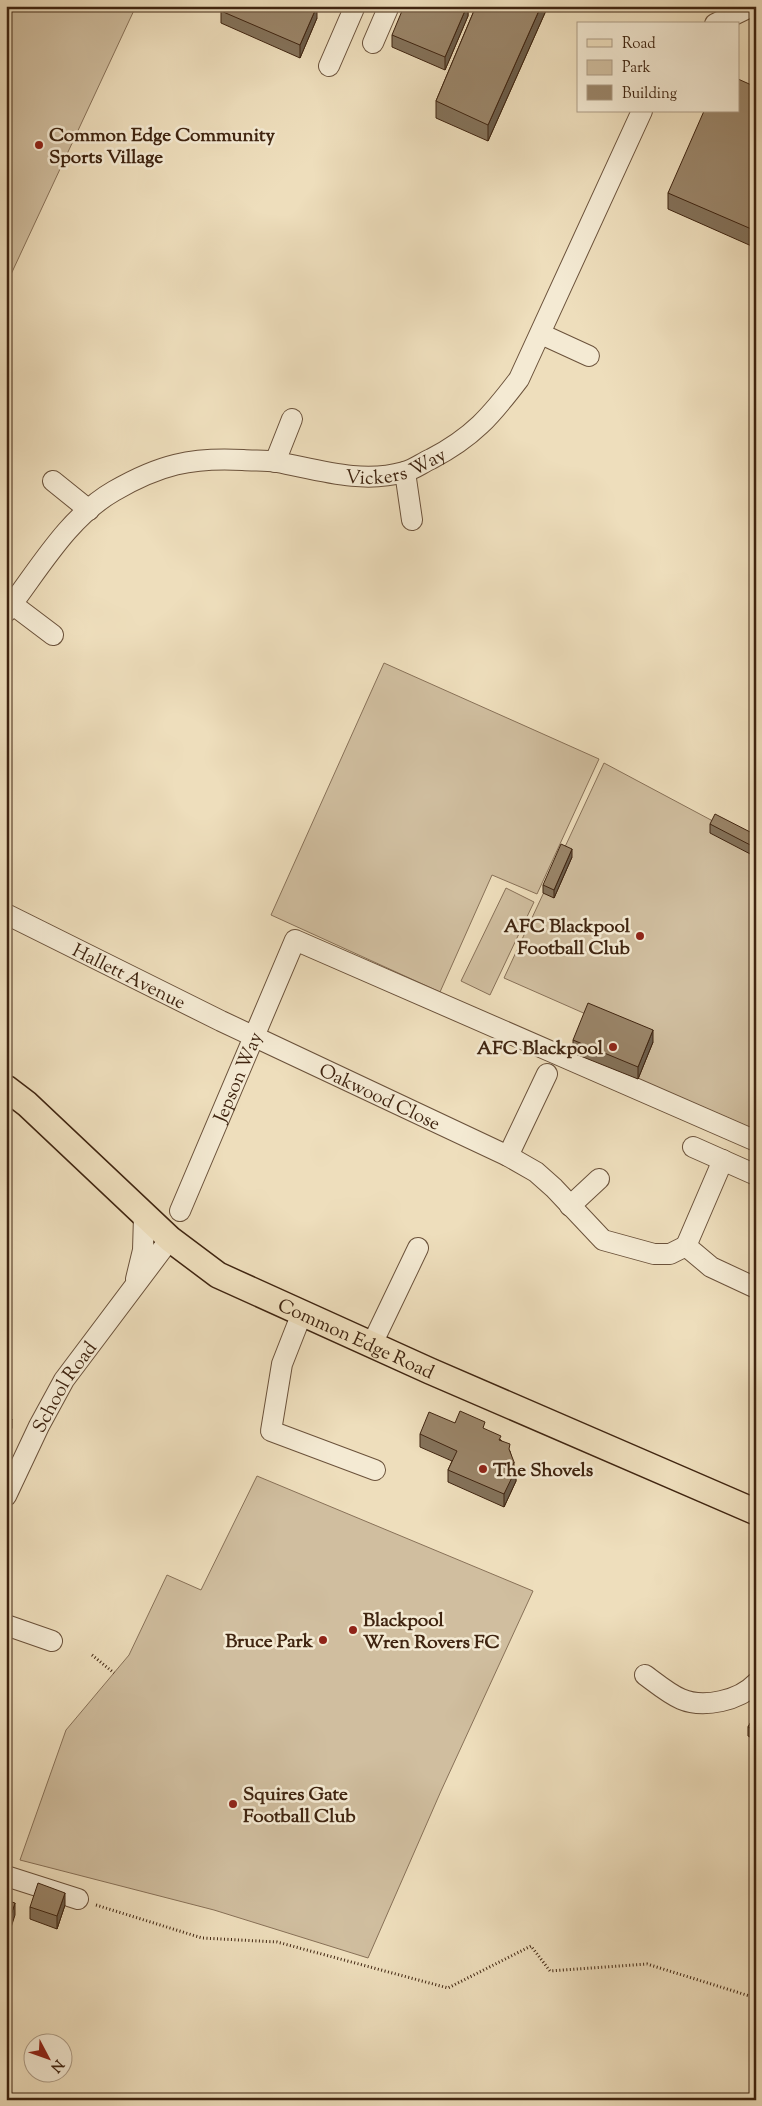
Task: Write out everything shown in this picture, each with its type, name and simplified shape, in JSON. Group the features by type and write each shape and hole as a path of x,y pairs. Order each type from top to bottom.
{"main road":[{"name":"Common Edge Road","path":"6,1088 27,1104 170,1240 218,1275 756,1512"}],"street":[{"path":"329,66 355,6"},
{"path":"373,43 389,6"},
{"path":"719,22 752,6"},
{"name":"Vickers Way","path":"9,608 68,531 89,510 112,492 176,463 213,458 275,462 358,477 381,476 405,472 459,444 490,416 519,379 642,112"},
{"path":"541,334 589,356"},
{"path":"275,462 292,419"},
{"path":"405,472 412,520"},
{"path":"54,481 89,510"},
{"path":"9,608 53,635"},
{"name":"Hallett Avenue","path":"6,914 253,1036"},
{"name":"Jepson Way","path":"180,1211 295,940 756,1141"},
{"name":"Oakwood Close","path":"253,1036 508,1156 536,1172 603,1240 654,1254 670,1254 686,1246"},
{"path":"508,1156 547,1074"},
{"path":"693,1147 756,1175"},
{"path":"723,1160 686,1246 711,1267 756,1288"},
{"path":"570,1206 599,1179"},
{"name":"School Road","path":"134,1286 141,1263 144,1216"},
{"name":"School Road","path":"6,1496 36,1432 64,1380 170,1240"},
{"path":"372,1344 418,1248"},
{"path":"302,1313 282,1364 271,1431 375,1470"},
{"path":"6,1624 52,1641"},
{"path":"645,1675 681,1699 695,1703 724,1700 743,1692 756,1683"},
{"path":"6,1876 78,1899"}],"path":[{"path":"92,1655 114,1673"},
{"path":"78,1899 202,1938 277,1942 448,1988 532,1946 550,1971 647,1964 756,1998"}],"green space":[{"name":"Common Edge Community Sports Village","path":"6,6 136,6 6,285"},
{"path":"384,663 599,759 537,894 492,875 440,992 271,915"},
{"name":"AFC Blackpool Football Club","path":"604,763 756,844 756,1130 638,1079 588,1015 504,978"},
{"path":"506,888 534,902 490,995 461,981"},
{"path":"257,1476 533,1591 441,1791 368,1958 214,1910 20,1860 66,1730 129,1655 167,1575 201,1590"}],"building":[{"path":"223,6 317,6 300,45 221,11"},
{"path":"404,6 467,6 445,57 392,35"},
{"path":"476,6 541,6 488,125 436,101"},
{"path":"740,80 756,87 756,231 668,193 704,112 740,112"},
{"path":"715,814 756,835 756,848 710,824"},
{"path":"561,844 572,849 554,890 543,885"},
{"name":"AFC Blackpool","path":"588,1003 653,1030 638,1067 573,1040"},
{"name":"The Shovels","path":"460,1411 485,1422 483,1428 501,1436 499,1440 510,1444 509,1449 514,1462 512,1467 516,1469 504,1494 448,1470 457,1451 420,1434 429,1412 455,1423"},
{"path":"6,1417 12,1419 6,1433"},
{"path":"756,1713 756,1731 748,1727"},
{"path":"38,1883 65,1893 57,1916 30,1907"},
{"path":"6,1900 15,1903 6,1930"}],"place":[{"name":"Common Edge Community Sports Village","path":"39,145"},
{"name":"AFC Blackpool Football Club","path":"640,936"},
{"name":"AFC Blackpool","path":"613,1047"},
{"name":"The Shovels","path":"483,1469"},
{"name":"Blackpool Wren Rovers FC","path":"353,1630"},
{"name":"Bruce Park","path":"323,1640"},
{"name":"Squires Gate Football Club","path":"233,1804"}]}
